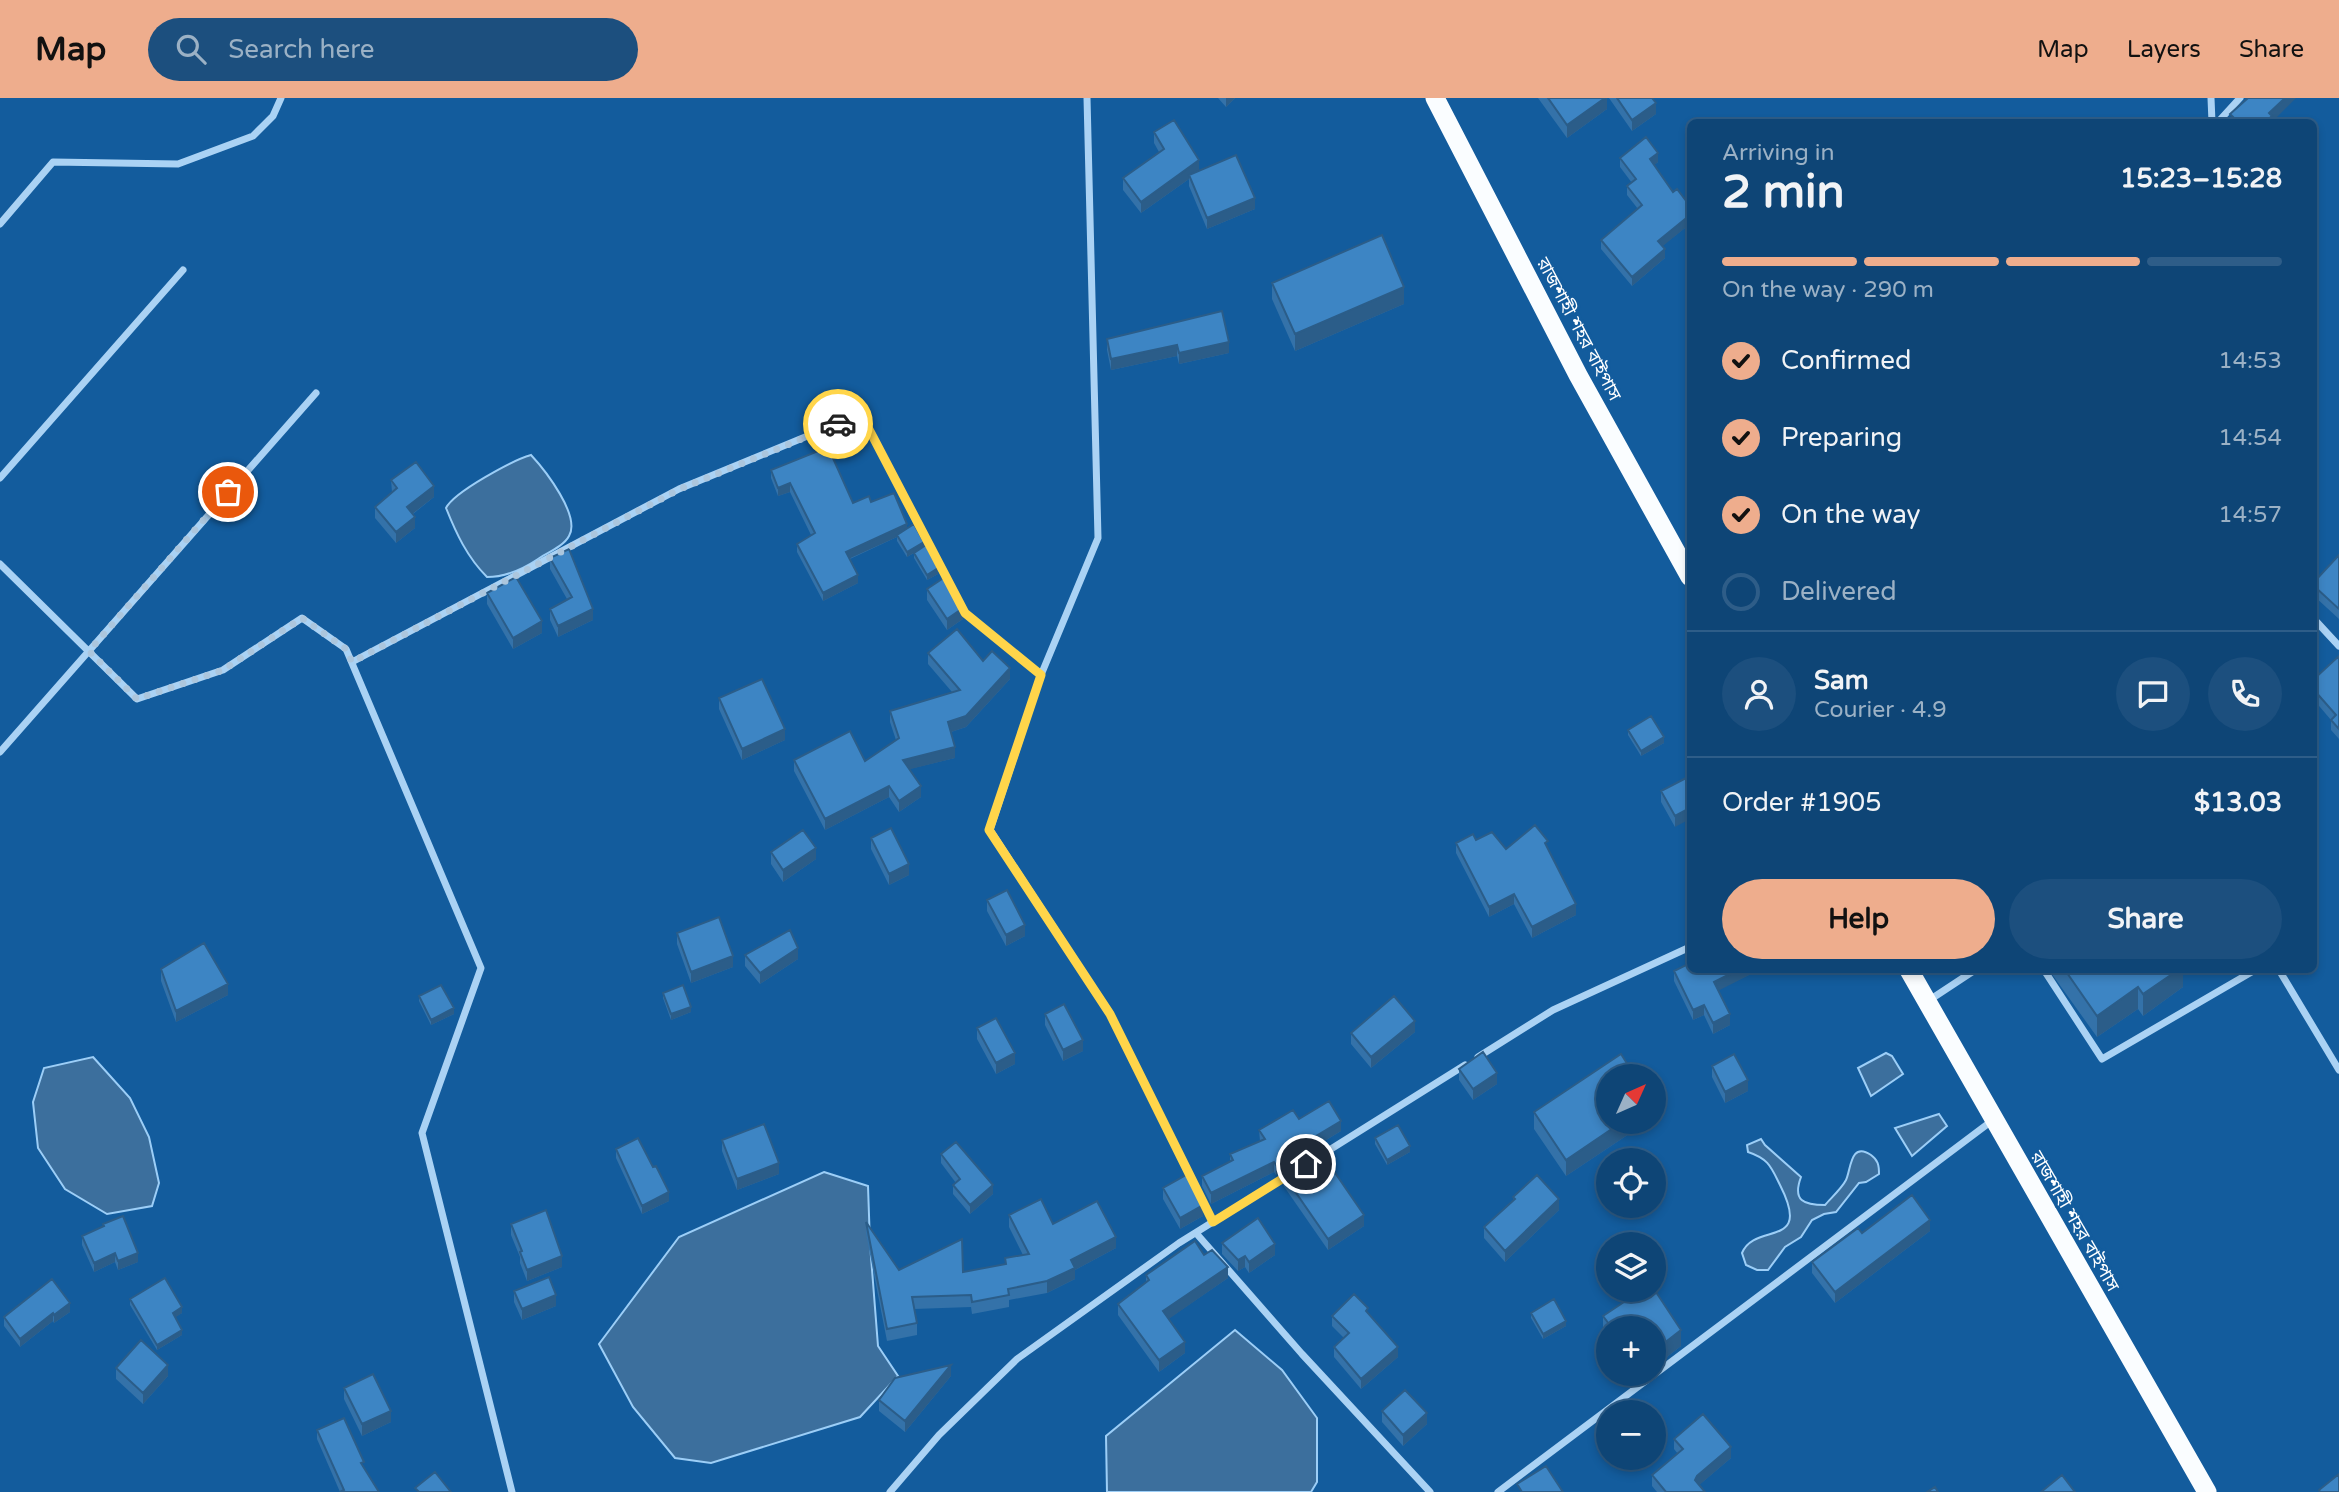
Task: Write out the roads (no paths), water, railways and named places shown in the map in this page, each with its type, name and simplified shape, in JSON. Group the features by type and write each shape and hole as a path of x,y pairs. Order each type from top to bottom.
{"highway":[{"name":"রাজশাহী শহর বাইপাস","path":"1435,98 1578,375 1687,572"},
{"name":"রাজশাহী শহর বাইপাস","path":"1911,973 2207,1492"}],"street":[{"path":"0,224 53,162 178,164 253,136 273,116 281,98"},
{"path":"1087,98 1098,538 1041,675 989,830 1110,1014 1213,1222"},
{"path":"2211,98 2212,119"},
{"path":"2221,119 2240,98"},
{"path":"0,478 183,270"},
{"path":"0,751 316,393"},
{"path":"352,662 680,489 861,414 965,613 1041,675"},
{"path":"0,564 137,699 223,670 302,618 346,649 481,968 422,1133 512,1492"},
{"path":"2317,625 2339,646"},
{"path":"1306,1164 1553,1010 1687,948"},
{"path":"1927,1002 1970,973"},
{"path":"2046,973 2102,1059 2250,973"},
{"path":"2281,973 2339,1070"},
{"path":"1498,1492 1993,1120"},
{"path":"890,1492 939,1435 1017,1359 1196,1233 1294,1171"},
{"path":"1196,1233 1302,1354 1430,1492"}],"water":[{"path":"531,455 545,471 566,506 571,527 569,536 559,546 520,569 501,576 487,577 463,544 446,508 451,501 472,486"},
{"path":"1886,1053 1892,1056 1903,1074 1871,1096 1858,1068"},
{"path":"93,1057 130,1098 149,1137 159,1183 152,1206 107,1214 65,1189 38,1148 33,1102 44,1068"},
{"path":"1939,1114 1947,1126 1912,1156 1895,1128"},
{"path":"1761,1139 1801,1177 1799,1196 1811,1204 1825,1205 1846,1180 1853,1158 1859,1152 1873,1157 1878,1163 1879,1171 1879,1174 1866,1182 1859,1183 1836,1212 1812,1220 1801,1237 1785,1247 1768,1270 1757,1270 1746,1265 1742,1253 1758,1238 1786,1227 1790,1219 1788,1205 1771,1168 1761,1158 1748,1152 1747,1145"},
{"path":"824,1172 868,1186 878,1346 898,1376 860,1417 711,1463 675,1458 633,1407 599,1344 679,1237"},
{"path":"1235,1330 1282,1370 1317,1418 1317,1482 1311,1492 1107,1492 1106,1436"}]}
